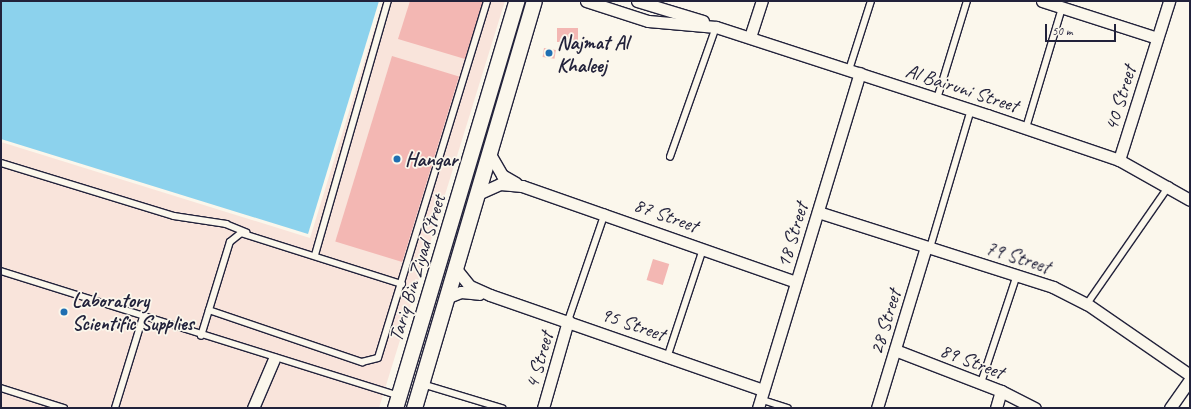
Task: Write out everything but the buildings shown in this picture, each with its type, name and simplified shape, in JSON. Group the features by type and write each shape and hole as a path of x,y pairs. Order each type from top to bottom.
{"main road":[{"name":"Tariq Bin Ziyad Street","path":"398,402 440,264 516,1"},
{"name":"Tariq Bin Ziyad Street","path":"414,408 491,156 534,1"},
{"path":"440,264 456,269"}],"street":[{"name":"Al Bairuni Street","path":"586,1 648,21 716,27"},
{"name":"Al Bairuni Street","path":"637,1 1120,160 1168,186 1190,200"},
{"path":"750,37 762,1"},
{"path":"1042,1 1063,4 1157,38"},
{"name":"40 Street","path":"1120,160 1169,1"},
{"name":"18 Street","path":"760,399 860,74"},
{"name":"87 Street","path":"491,156 502,174 522,186"},
{"name":"87 Street","path":"480,193 500,184 522,186 605,212 796,282"},
{"name":"79 Street","path":"818,212 1017,275 1087,304 1190,375"},
{"name":"28 Street","path":"877,408 928,247"},
{"name":"95 Street","path":"456,269 470,286 490,295 668,355 760,399"},
{"name":"95 Street","path":"448,297 466,292 490,295"},
{"name":"4 Street","path":"543,408 568,321"},
{"name":"89 Street","path":"895,350 1001,391 1035,408"},
{"path":"253,408 274,359"},
{"path":"1170,408 1190,379"},
{"path":"996,408 1001,391"}],"lane":[{"path":"315,255 388,1"},
{"path":"209,310 368,363 378,358 402,284 487,1"},
{"path":"849,70 871,1"},
{"path":"937,99 967,1"},
{"path":"1026,128 1063,4"},
{"path":"670,157 716,27"},
{"path":"928,247 971,110"},
{"path":"1,163 174,216 226,224 402,284"},
{"path":"1087,304 1168,186"},
{"path":"568,321 605,212"},
{"path":"201,336 230,242 246,232"},
{"path":"668,355 703,248"},
{"path":"1,271 274,359 398,402"},
{"path":"981,383 1017,275"},
{"path":"115,408 143,317"},
{"path":"421,384 502,408"},
{"path":"1,388 64,408"},
{"path":"760,399 788,408"}],"shaded area":[{"path":"383,1 505,1 379,408 1,408 1,142 310,238"}],"water":[{"path":"1,1 379,1 308,234 1,139"}],"place":[{"name":"Najmat Al Khaleej","path":"549,53"},
{"name":"Hangar","path":"397,159"},
{"name":"Laboratory Scientific Supplies","path":"64,312"}]}
